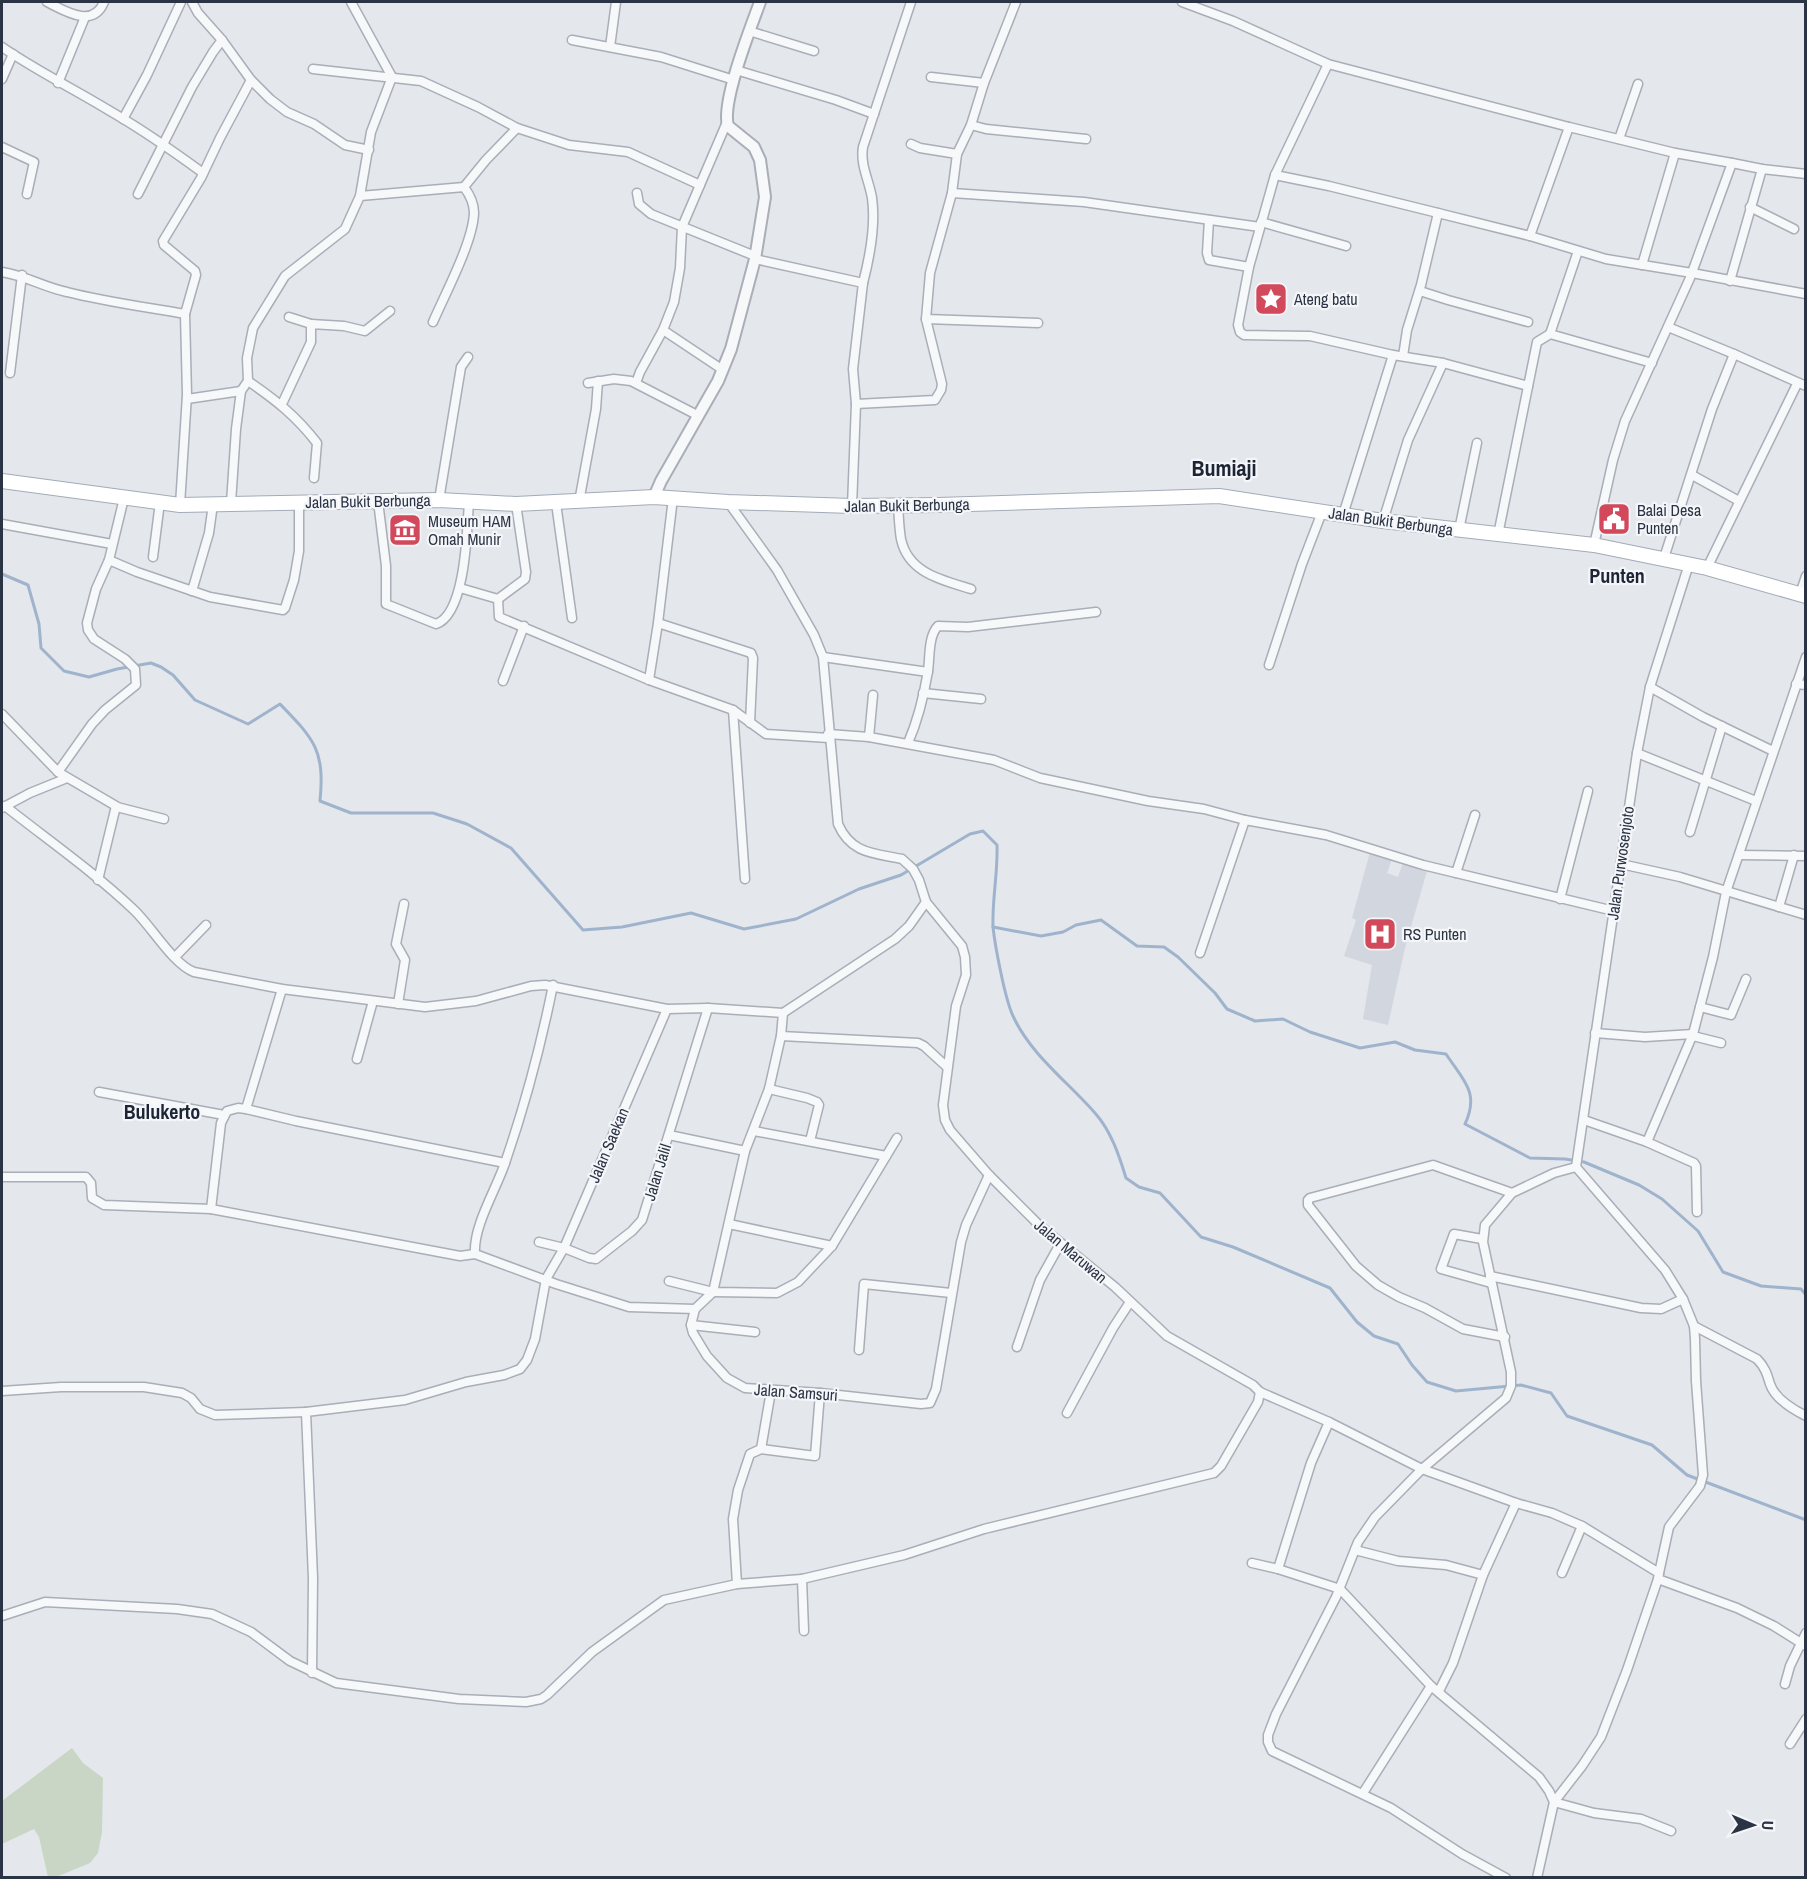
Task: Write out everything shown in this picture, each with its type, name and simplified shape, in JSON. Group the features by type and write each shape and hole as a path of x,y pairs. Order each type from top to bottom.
{"main road":[{"name":"Jalan Bukit Berbunga","path":"2,481 180,505 440,500 516,504 654,497 728,502 898,506 1219,496 1383,521 1594,545 1707,568 1803,595"}],"street":[{"path":"46,2 77,16 85,17 99,11 104,2"},
{"path":"123,119 147,75 181,2"},
{"path":"192,2 198,13 222,40 251,80 270,99 287,112 314,124 345,145 369,150"},
{"path":"351,2 392,77"},
{"path":"610,47 616,2"},
{"path":"654,497 723,370 741,315 755,258 765,197 760,160 754,147 731,129 726,114 735,75 758,2"},
{"path":"852,506 856,404 853,369 863,283 870,254 873,209 862,153 911,2"},
{"path":"856,404 934,400 939,396 942,384 926,319 930,273 952,193 957,154 971,125 984,83 1016,2"},
{"path":"1182,2 1233,21 1328,64 1675,153 1762,169 1806,174"},
{"path":"58,82 85,17"},
{"path":"749,32 814,51"},
{"path":"138,194 192,87 222,40"},
{"path":"572,40 735,75 836,100 874,114"},
{"path":"2,47 164,144 203,173"},
{"path":"2,79 12,54"},
{"path":"1328,64 1275,175 1249,267 1238,325 1241,333 1310,336 1393,355 1443,363 1528,386"},
{"path":"313,69 421,81 517,128 569,145 628,152 700,185"},
{"path":"231,503 241,391 248,381 248,358 253,328 285,276 343,232 360,196 372,127 392,77"},
{"path":"932,77 984,83"},
{"path":"180,505 187,399 185,314 196,280 196,272 164,246 163,241 203,173 251,80"},
{"path":"1619,139 1638,84"},
{"path":"636,383 663,330 679,279 682,227 727,122"},
{"path":"971,125 986,129 1086,139"},
{"path":"1530,236 1569,127"},
{"path":"360,196 464,187 517,128"},
{"path":"911,144 920,148 957,154"},
{"path":"2,147 34,160 27,194"},
{"path":"1642,265 1675,153"},
{"path":"1594,545 1613,460 1625,421 1692,273 1732,163"},
{"path":"1730,281 1762,169"},
{"path":"1275,175 1329,186 1530,236 1606,259 1806,294"},
{"path":"433,322 469,239 473,204 464,187"},
{"path":"637,193 639,204 644,209 755,258 863,283"},
{"path":"952,193 1084,202 1261,225 1346,246"},
{"path":"1750,207 1794,229"},
{"path":"1403,356 1407,330 1420,291 1438,213"},
{"path":"1209,220 1207,253 1209,260 1249,267"},
{"path":"1498,535 1535,346 1541,338 1550,333 1578,251"},
{"path":"2,273 22,275 46,286 67,292 185,314"},
{"path":"10,373 22,275"},
{"path":"1420,291 1528,322"},
{"path":"289,317 311,324 344,326 365,331 390,311"},
{"path":"926,319 1038,323"},
{"path":"282,404 307,353 311,338 311,324"},
{"path":"1668,327 1801,385 1739,501 1707,568"},
{"path":"663,330 723,370"},
{"path":"1550,333 1652,363"},
{"path":"2,346 13,347"},
{"path":"1664,558 1712,409 1734,354"},
{"path":"1343,515 1393,355"},
{"path":"440,500 461,367 468,357"},
{"path":"1383,521 1408,440 1443,363"},
{"path":"588,382 614,379 636,383 697,416"},
{"path":"248,381 282,404 318,443 314,478"},
{"path":"579,502 596,409 598,381"},
{"path":"187,399 241,391"},
{"path":"1459,530 1477,443"},
{"path":"1692,476 1739,501"},
{"path":"58,772 92,724 105,710 136,685 132,666 94,639 88,630 88,615 96,589 110,560 124,498"},
{"path":"649,680 672,498"},
{"path":"378,501 386,566 387,605 439,624 453,606 460,588 469,501"},
{"path":"153,557 160,502"},
{"path":"110,560 137,572 210,597 284,609 294,579 299,551 299,502"},
{"path":"728,502 777,570 814,635 823,657 829,736"},
{"path":"556,503 572,618"},
{"path":"192,591 209,533 213,504"},
{"path":"498,599 525,579 526,572 516,504"},
{"path":"898,506 902,541 909,560 917,568 945,581 971,589"},
{"path":"1269,664 1322,512"},
{"path":"2,524 112,544"},
{"name":"Jalan Purwosenjoto","path":"1577,1162 1637,753 1650,687 1689,564"},
{"path":"1803,595 1806,576"},
{"path":"460,588 498,599"},
{"path":"498,599 499,617 649,680 733,710 766,734 869,737 994,760 1040,778 1326,835 1456,873 1614,911"},
{"path":"908,743 916,724 928,672 933,634 938,626 968,627 1096,612"},
{"path":"658,623 751,653 753,658 750,723"},
{"path":"503,681 524,626"},
{"path":"823,657 928,672"},
{"path":"1647,1142 1693,1035 1726,892 1773,752 1801,684 1806,657"},
{"path":"1650,687 1773,752"},
{"path":"923,693 981,699"},
{"path":"869,737 873,695"},
{"path":"733,710 745,879"},
{"path":"2,714 58,772 67,778 116,804 117,807 164,819"},
{"path":"1690,832 1722,726"},
{"name":"Jalan Maruwan","path":"829,736 840,829 852,845 859,849 908,862 919,880 926,902 962,946 967,965 956,1006 947,1067 943,1105 945,1120 950,1130 989,1175 1060,1244 1115,1287 1167,1336 1253,1385 1260,1392 1329,1422 1422,1469 1516,1503 1552,1513 1582,1526 1658,1576 1737,1608 1774,1626 1803,1644"},
{"path":"1637,753 1756,801"},
{"path":"67,778 3,807 135,910 183,967 194,972 282,989 434,1007 476,1001 531,986 553,985 667,1009 708,1008 783,1013 895,939 909,926 926,902"},
{"path":"1560,899 1588,791"},
{"path":"98,880 117,807"},
{"path":"1456,873 1475,815"},
{"path":"1200,953 1245,820"},
{"path":"1739,855 1806,856"},
{"path":"1779,907 1794,855"},
{"path":"1621,864 1680,878 1806,915"},
{"path":"398,1004 405,960 396,944 404,904"},
{"path":"175,957 206,925"},
{"path":"1700,1007 1731,1015 1746,979"},
{"path":"475,1254 475,1238 505,1163 543,1036 553,985"},
{"path":"246,1109 282,989"},
{"path":"357,1059 373,1001"},
{"name":"Jalan Jalil","path":"539,1242 596,1259 638,1225 644,1214 708,1008"},
{"name":"Jalan Saekan","path":"2,1391 61,1386 144,1387 182,1393 191,1398 200,1409 215,1415 306,1412 405,1400 520,1369 531,1351 546,1279 564,1248 667,1009"},
{"path":"755,1332 691,1325 695,1309 713,1292 745,1151 769,1089 781,1036 783,1013"},
{"path":"1595,1033 1645,1037 1693,1035 1721,1043"},
{"path":"781,1036 918,1043 947,1067"},
{"path":"769,1089 817,1102 819,1106 810,1141"},
{"path":"99,1092 224,1115"},
{"path":"211,1209 214,1166 224,1115 231,1109 246,1109 505,1163"},
{"path":"1584,1120 1647,1142 1695,1164 1697,1212"},
{"path":"753,1131 885,1156"},
{"path":"669,1135 745,1151"},
{"path":"669,1281 713,1292 777,1293 798,1282 832,1246 897,1138"},
{"path":"1506,1878 1462,1854 1391,1808 1272,1751 1268,1742 1279,1708 1340,1589 1363,1534 1375,1516 1422,1469 1506,1398 1511,1386 1511,1372 1482,1239 1485,1225 1512,1193 1577,1162 1665,1270 1683,1299 1694,1326 1703,1475 1700,1486 1669,1527 1658,1576 1627,1670 1601,1737 1554,1802 1537,1878"},
{"path":"1504,1337 1463,1329 1378,1285 1349,1258 1321,1223 1308,1202 1310,1198 1434,1165 1512,1193"},
{"name":"Jalan Samsuri","path":"691,1325 693,1333 707,1356 731,1382 745,1388 930,1403 936,1389 951,1293 966,1225 989,1175"},
{"path":"2,1177 86,1177 91,1183 92,1197 104,1205 211,1209 460,1256 475,1254 627,1307 695,1309"},
{"path":"729,1224 832,1246"},
{"path":"1482,1239 1454,1234 1441,1269 1641,1308 1661,1309 1683,1299"},
{"path":"1017,1347 1040,1280 1060,1244"},
{"path":"859,1350 864,1284 867,1282 951,1293"},
{"path":"1067,1413 1130,1302"},
{"path":"1694,1326 1757,1359 1764,1367 1770,1386 1777,1396 1792,1409 1806,1416"},
{"path":"761,1449 771,1391"},
{"path":"2,1616 45,1602 177,1609 212,1614 251,1632 290,1661 336,1683 410,1694 504,1703 535,1701 553,1691 592,1652 664,1600 737,1584 802,1579 904,1555 984,1529 1214,1473 1221,1466 1258,1402 1260,1392"},
{"path":"737,1584 733,1519 738,1490 750,1454 761,1449 815,1456 820,1393"},
{"path":"306,1412 313,1578 312,1673"},
{"path":"1278,1569 1311,1463 1329,1422"},
{"path":"1363,1793 1453,1662 1483,1575 1516,1503"},
{"path":"1562,1573 1582,1526"},
{"path":"1355,1551 1398,1561 1446,1565 1483,1575"},
{"path":"1252,1563 1340,1589 1435,1689 1539,1777 1550,1791 1554,1802"},
{"path":"802,1579 804,1631"},
{"path":"1785,1684 1806,1633"},
{"path":"1790,1744 1806,1719"},
{"path":"1554,1802 1594,1813 1641,1819 1671,1831"}],"shaded area":[{"name":"RS Punten","path":"1370,852 1392,859 1387,873 1398,877 1403,863 1427,871 1405,948 1388,1025 1363,1019 1372,965 1344,956 1356,920 1352,918"}],"green space":[{"path":"72,1748 83,1763 103,1778 102,1832 98,1853 90,1863 56,1877 48,1877 39,1837 34,1829 2,1844 2,1801"}],"waterway":[{"path":"2,574 28,585 39,624 41,648 64,671 89,677 151,663 173,675 195,700 248,724 280,704 315,746 321,769 320,801 351,813 433,813 467,824 511,848 583,930 622,927 691,913 744,929 796,919 859,889 901,875 970,834 983,831 997,845 993,927 998,959 1013,1016 1039,1055 1101,1120 1114,1144 1126,1178 1139,1187 1160,1193 1201,1237 1233,1247 1330,1288 1357,1322 1374,1336 1398,1344 1427,1382 1456,1391 1521,1385 1551,1393 1567,1416 1652,1445 1687,1475 1806,1520"},
{"path":"993,927 1041,936 1063,932 1076,925 1101,920 1137,946 1164,947 1178,957 1215,993 1227,1009 1255,1021 1283,1019 1310,1032 1360,1048 1395,1042 1415,1050 1446,1054 1468,1087 1471,1103 1465,1124 1530,1158 1584,1162 1639,1185 1662,1199 1698,1231 1723,1272 1761,1286 1801,1289 1806,1295"}],"place":[{"name":"Ateng batu","path":"1271,299"},
{"name":"Balai Desa Punten","path":"1614,519"},
{"name":"Museum HAM Omah Munir","path":"405,530"},
{"name":"RS Punten","path":"1380,934"}],"district":[{"name":"Bumiaji","path":"1224,468"},
{"name":"Punten","path":"1617,576"},
{"name":"Bulukerto","path":"162,1112"}]}
